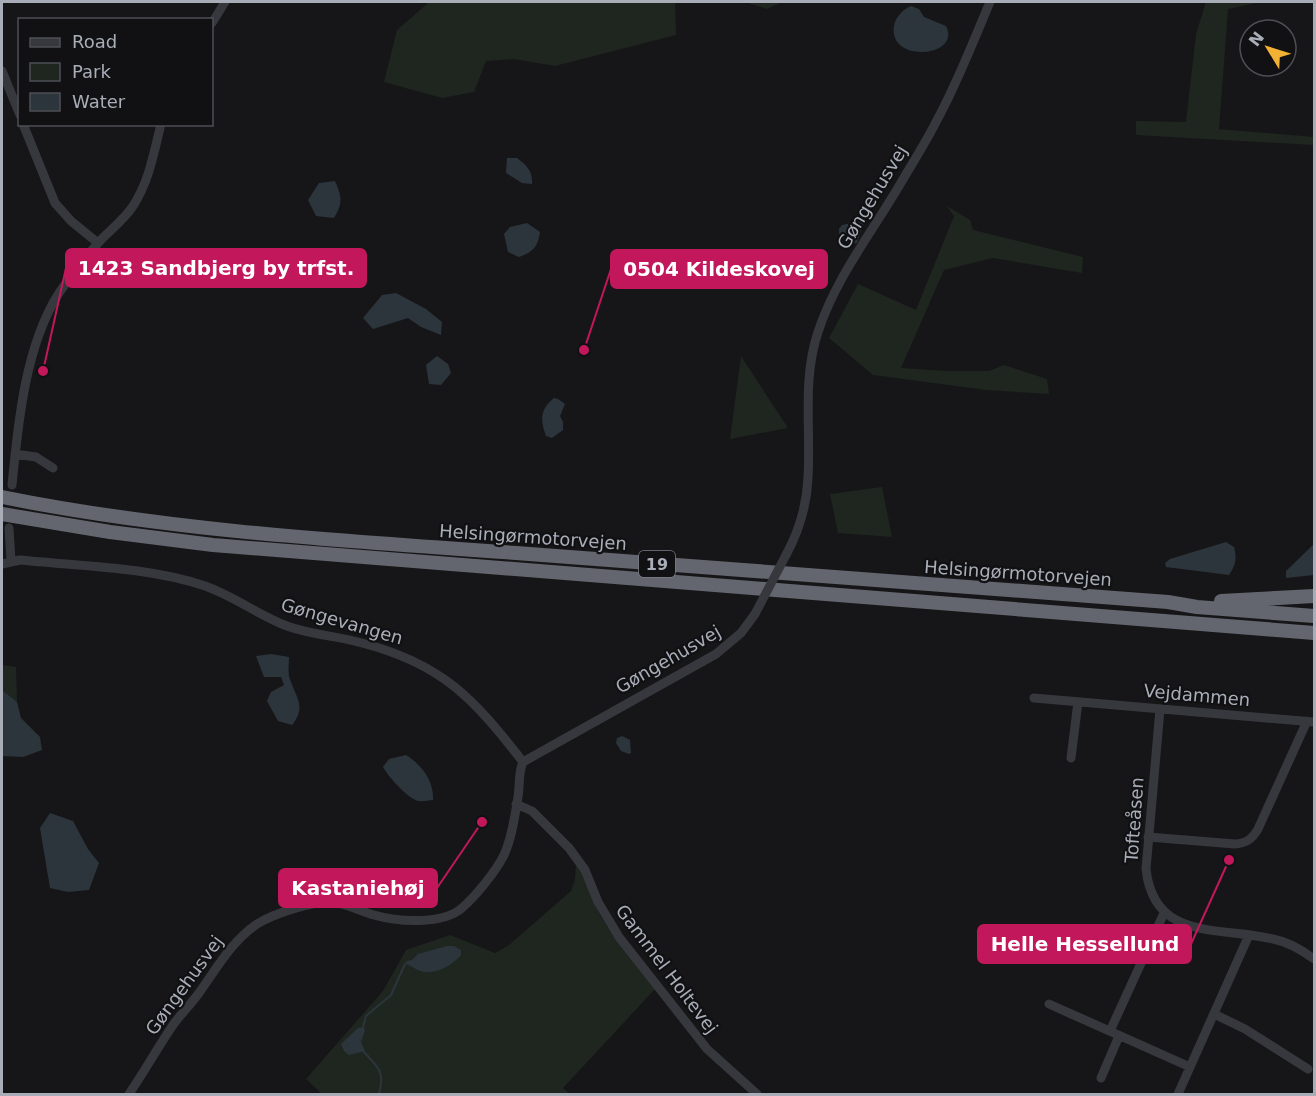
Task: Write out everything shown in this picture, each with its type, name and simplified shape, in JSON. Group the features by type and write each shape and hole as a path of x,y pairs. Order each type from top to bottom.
{"highway":[{"name":"Helsingørmotorvejen","path":"2,497 108,515 232,530 1168,602 1197,607 1314,616"},
{"name":"Helsingørmotorvejen","path":"2,514 110,532 224,546 1314,633"},
{"path":"1168,602 1262,600 1314,596"}],"street":[{"path":"213,21 225,2"},
{"name":"Gøngehusvej","path":"129,1095 173,1026 228,950 245,933 270,918 313,904 327,902 341,903 375,916 391,919 422,921 448,918 464,907 504,854 516,804 519,772 524,762 716,654 741,633 755,614 796,537 807,494 807,398 810,368 813,349 825,312 839,282 884,213 937,122 990,2"},
{"path":"2,71 18,110"},
{"path":"24,126 56,203 71,221 98,243"},
{"path":"12,485 21,407 42,327 60,292 98,243 122,219 140,192 161,126"},
{"path":"15,454 36,457 53,468"},
{"path":"2,564 11,561 9,528"},
{"name":"Gøngevangen","path":"11,561 156,574 185,580 228,596 287,626 359,642 406,657 449,681 470,699 489,718 524,762"},
{"name":"Vejdammen","path":"1034,698 1311,721"},
{"path":"1071,758 1078,702"},
{"name":"Tofteåsen","path":"1160,709 1146,869 1148,887 1164,913"},
{"path":"1148,837 1235,844 1244,843 1252,838 1311,721"},
{"name":"Gammel Holtevej","path":"516,804 532,811 569,848 585,870 598,903 619,937 702,1043 757,1095"},
{"path":"1110,1031 1164,913 1185,925 1272,938 1289,943 1314,959"},
{"path":"1178,1095 1249,935"},
{"path":"1049,1004 1190,1067"},
{"path":"1214,1014 1245,1029 1308,1069"},
{"path":"1101,1078 1119,1036"}],"green space":[{"path":"429,2 675,2 676,35 555,66 514,59 486,61 474,92 442,98 384,82 397,30"},
{"path":"745,2 782,2 767,9"},
{"path":"1206,2 1261,2 1228,9 1219,129 1314,137 1314,145 1136,135 1136,121 1186,122 1196,34"},
{"path":"947,206 970,220 973,230 1083,257 1082,273 993,258 944,270 901,368 989,371 1004,365 1047,379 1049,394 986,390 873,375 829,338 858,284 916,310 954,216"},
{"path":"741,356 788,428 730,439"},
{"path":"882,487 892,537 838,533 830,494"},
{"path":"2,665 16,667 17,702 2,690"},
{"path":"576,864 608,927 655,989 563,1088 570,1094 322,1094 306,1079 383,991 406,950 450,935 495,953 509,945 571,891"}],"water":[{"path":"911,6 919,9 924,17 946,26 948,36 944,44 935,50 912,51 902,46 895,38 896,20 905,9"},
{"path":"507,158 517,158 526,166 531,175 532,184 522,183 506,173"},
{"path":"335,181 341,200 334,218 316,216 308,200 319,183"},
{"path":"861,221 864,223 857,243 851,244 839,236 839,229 842,225"},
{"path":"527,223 540,232 539,237 534,248 519,257 508,252 504,234 510,227"},
{"path":"396,293 426,309 442,322 441,335 421,327 408,318 373,329 363,318 382,295"},
{"path":"437,356 448,364 451,373 441,385 429,384 426,365"},
{"path":"554,398 565,404 560,416 563,430 552,438 546,436 542,415 546,406"},
{"path":"1226,542 1234,547 1235,555 1234,565 1229,575 1166,567 1165,563 1170,559"},
{"path":"1314,544 1314,575 1286,578 1286,571"},
{"path":"271,654 289,657 289,676 299,706 297,718 292,725 278,721 267,701 271,692 284,685 281,677 264,677 256,656"},
{"path":"2,690 17,702 21,718 40,737 42,750 23,757 2,756"},
{"path":"622,736 630,740 631,753 629,754 621,751 616,743 617,738"},
{"path":"406,755 426,774 433,793 433,800 420,801 409,796 383,767 389,759"},
{"path":"50,813 73,821 88,849 99,863 89,890 68,892 50,888 40,828"},
{"path":"454,946 461,950 461,955 441,969 423,972 405,964 418,954"},
{"path":"363,1027 365,1030 361,1042 365,1051 349,1055 341,1044 358,1028"}],"waterway":[{"path":"363,1027 366,1016 391,995 405,964"},
{"path":"364,1052 374,1062 381,1075 379,1094"}],"place":[{"name":"0504 Kildeskovej","path":"584,350"},
{"name":"1423 Sandbjerg by trfst.","path":"43,371"},
{"name":"Kastaniehøj","path":"482,822"},
{"name":"Helle Hessellund","path":"1229,860"}]}
